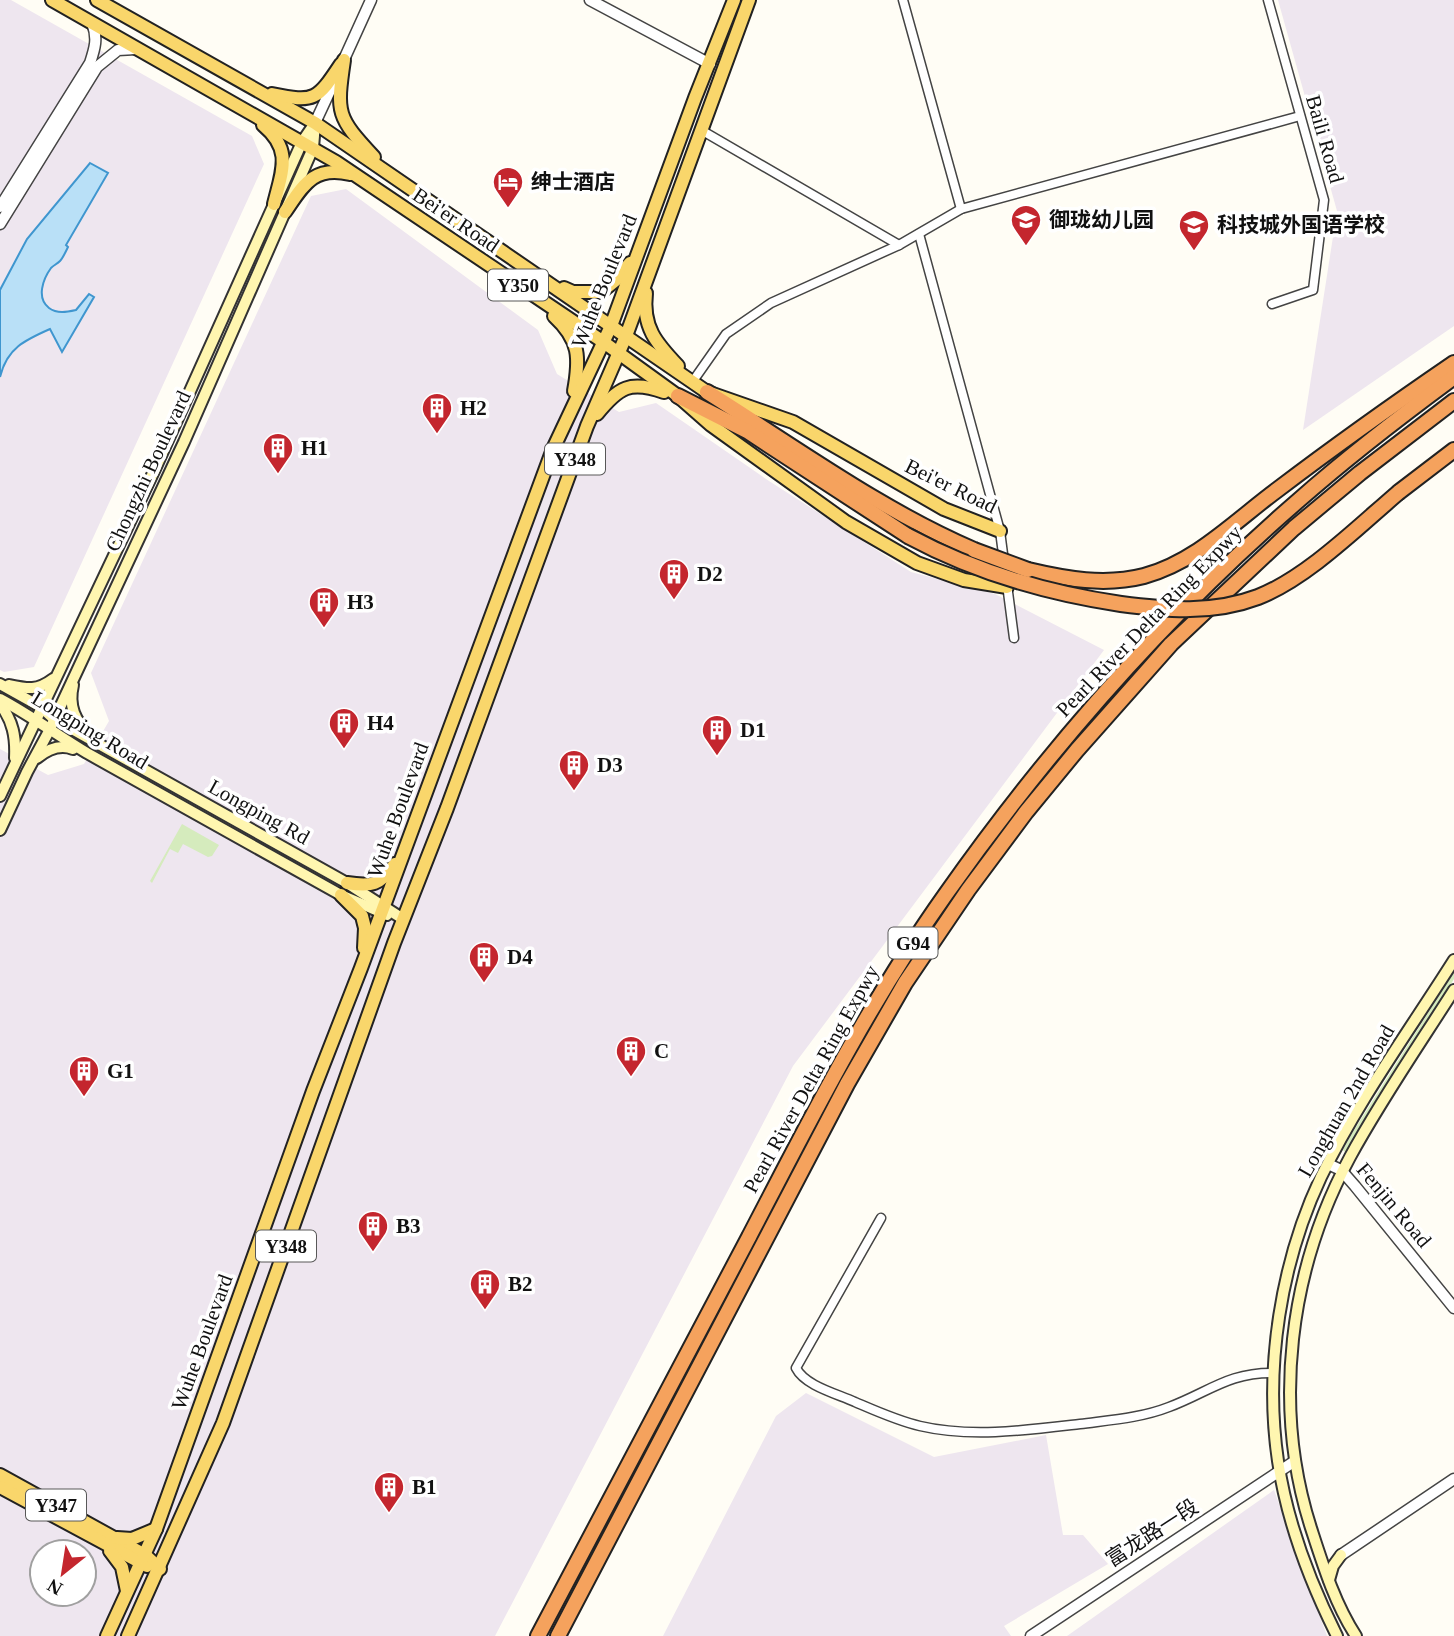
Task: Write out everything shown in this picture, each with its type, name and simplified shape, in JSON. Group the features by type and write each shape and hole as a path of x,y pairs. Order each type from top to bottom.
{"highway":[{"path":"707,392 869,496 936,533 1028,570 1084,581 1111,581 1143,576 1170,567 1194,554 1286,483 1454,363"},
{"name":"Pearl River Delta Ring Expwy","path":"538,1636 833,1077 891,977 946,894 1066,740 1116,681 1206,586 1298,500 1454,377"},
{"path":"678,396 747,431 908,536 941,554 1024,584 1065,594 1172,610 1201,610 1232,605 1259,597 1283,584 1454,450"},
{"name":"Pearl River Delta Ring Expwy","path":"558,1636 848,1084 905,982 968,890 1068,760 1171,644 1294,528 1454,401"}],"main road":[{"name":"Bei'er Road","path":"52,0 308,145 356,176 602,341 678,396 711,425 846,522 917,563 964,580 1007,587"},
{"name":"Bei'er Road","path":"97,0 315,123 707,392 793,422 944,509 1000,531"},
{"name":"Wuhe Boulevard","path":"107,1636 156,1529 313,1091 553,449 611,326 734,0"},
{"name":"Wuhe Boulevard","path":"128,1636 160,1569 229,1408 403,919 447,808 587,426 626,336 749,0"},
{"path":"258,91 307,100 326,87 344,60"},
{"path":"344,60 338,96 339,110 345,124 388,172"},
{"path":"244,109 270,131 284,155 279,208"},
{"name":"Chongzhi Boulevard","path":"0,796 279,208 308,145 315,123"},
{"path":"279,208 306,182 320,173 339,171 356,176"},
{"name":"Chongzhi Boulevard","path":"0,830 184,442 279,208"},
{"path":"543,279 573,292 601,292 617,279 637,254"},
{"path":"650,269 645,304 651,334 692,381"},
{"path":"528,292 560,322 576,346 578,361 571,410"},
{"path":"587,426 611,396 632,385 678,396"},
{"path":"0,683 31,690 43,687 63,662"},
{"path":"78,667 71,690 74,716 103,747"},
{"name":"Longping Road","path":"0,683 103,747"},
{"path":"0,701 14,731 15,765"},
{"name":"Longping Road","path":"0,701 36,719 49,731 87,753"},
{"path":"27,772 38,757 55,747 65,746 87,753"},
{"name":"Longping Rd","path":"103,747 344,889"},
{"name":"Longping Rd","path":"87,753 344,889"},
{"path":"344,889 380,881 403,852"},
{"path":"344,889 403,919"},
{"path":"344,889 364,922 361,968"},
{"name":"Longhuan 2nd Road","path":"1338,1636 1322,1606 1304,1557 1280,1471 1275,1430 1275,1373 1279,1326 1289,1267 1302,1226 1328,1164 1366,1098 1454,960"},
{"name":"Longhuan 2nd Road","path":"1356,1636 1335,1597 1294,1461 1290,1401 1294,1331 1307,1259 1342,1172 1370,1122 1454,990"},
{"name":"Y347","path":"0,1475 160,1569"},
{"name":"Y347","path":"0,1487 107,1540"},
{"path":"126,1597 126,1577 107,1540 132,1539 156,1529"},
{"path":"1319,1551 1341,1555 1333,1566 1329,1580"}],"street":[{"name":"Chongzhi Boulevard","path":"315,123 371,0"},
{"path":"590,0 710,64"},
{"path":"903,0 961,209"},
{"name":"Baili Road","path":"1268,0 1324,200 1313,290 1272,304"},
{"path":"0,207 90,63 96,44 92,23"},
{"path":"0,225 97,67 118,50 138,49"},
{"path":"692,381 726,334 771,303 899,245 961,209 1300,116"},
{"path":"701,130 899,245"},
{"path":"919,234 1000,531 1014,638"},
{"name":"Fenjin Road","path":"1328,1164 1342,1172 1454,1308"},
{"path":"881,1218 796,1368 799,1374 819,1386 876,1411 922,1427 942,1430 976,1432 1043,1428 1151,1413 1232,1378 1252,1373 1275,1373"},
{"name":"富龙路一段","path":"1031,1636 1294,1461"},
{"path":"1341,1555 1454,1479"}],"shaded area":[{"path":"0,0 11,0 252,136 264,164 34,667 4,672 0,670"},
{"path":"1278,0 1454,0 1454,326 1303,430 1337,211"},
{"path":"346,189 538,330 557,374 619,412 656,403 769,481 911,572 995,594 1104,650 793,1066 495,1636 0,1636 0,749 48,775 84,764 109,721 91,673 311,196"},
{"path":"806,1393 934,1457 1046,1435 1063,1535 1083,1535 1108,1564 1004,1626 1011,1636 663,1636 776,1416"},
{"path":"1274,1490 1327,1636 1067,1636"}],"green space":[{"path":"182,824 219,845 212,856 208,857 183,844 178,853 170,849 152,883 150,881"},
{"path":"1454,972 1454,979 1345,1152 1343,1150 1351,1135"}],"water":[{"path":"90,163 108,173 66,245 68,247 60,261 48,272 42,294 45,304 59,312 76,310 89,294 94,297 62,352 50,329 18,346 7,359 0,377 0,290 27,239"}],"place":[{"name":"绅士酒店","path":"508,209"},
{"name":"御珑幼儿园","path":"1026,247"},
{"name":"科技城外国语学校","path":"1194,252"},
{"name":"H2","path":"437,435"},
{"name":"H1","path":"278,475"},
{"name":"D2","path":"674,601"},
{"name":"H3","path":"324,629"},
{"name":"H4","path":"344,750"},
{"name":"D1","path":"717,757"},
{"name":"D3","path":"574,792"},
{"name":"D4","path":"484,984"},
{"name":"C","path":"631,1078"},
{"name":"G1","path":"84,1098"},
{"name":"B3","path":"373,1253"},
{"name":"B2","path":"485,1311"},
{"name":"B1","path":"389,1514"}]}
